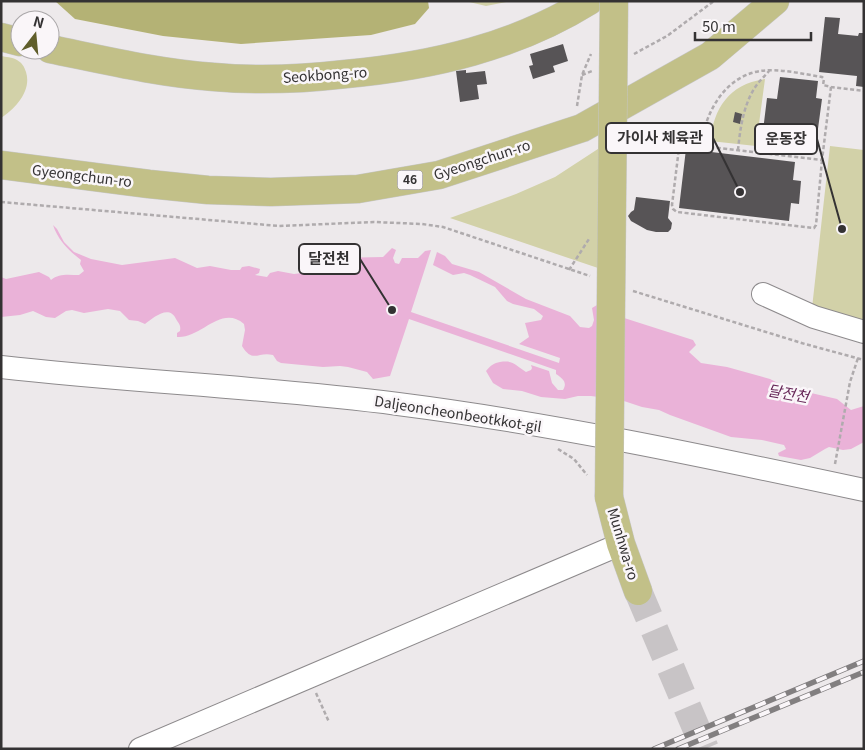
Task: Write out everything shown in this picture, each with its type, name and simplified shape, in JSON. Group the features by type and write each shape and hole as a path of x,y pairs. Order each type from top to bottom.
{"main road":[{"name":"Seokbong-ro","path":"60,51 158,71 214,77 261,80 320,77 424,64 490,48 565,16 589,1"},
{"name":"Munhwa-ro","path":"614,1 609,497 621,544 638,591"},
{"name":"Gyeongchun-ro","path":"1,165 208,190 271,192 358,189 439,175 582,128 710,56 775,1"}],"street":[{"path":"763,294 814,317 864,332"},
{"name":"Daljeoncheonbeotkkot-gil","path":"1,367 328,395 460,412 635,442 864,490"},
{"path":"140,749 621,544"}],"path":[{"path":"632,54 667,36 714,1"},
{"path":"572,131 582,75 598,68"},
{"path":"738,150 741,126 749,100 754,88 769,71"},
{"path":"701,146 706,120 713,106 723,92 747,74 769,71 822,76 824,79 823,85 864,90"},
{"path":"822,160 685,144 679,148 673,209 677,212 814,228 816,225 831,87"},
{"path":"1,202 280,226 374,222 422,224 443,228 596,278"},
{"path":"569,270 590,238"},
{"path":"632,290 864,360"},
{"path":"837,456 850,382 858,358"},
{"path":"551,445 574,459 586,472 588,478"},
{"path":"309,677 328,722"}],"green space":[{"path":"465,1 511,1 486,6"},
{"path":"1,56 10,58 10,60 17,60 23,65 27,86 17,104 1,118"},
{"path":"765,79 756,146 710,141 715,118 720,108 733,92 742,86"},
{"path":"830,146 864,150 864,323 812,308"},
{"path":"601,147 598,268 450,218 516,194 555,177"}],"shaded area":[{"path":"55,1 428,1 429,8 415,24 371,35 241,44 163,36 75,19"}],"water":[{"path":"53,225 64,242 74,252 91,259 122,265 175,258 197,268 210,266 240,270 242,267 249,266 260,269 259,273 255,275 267,277 270,273 278,271 294,274 311,272 336,258 383,257 392,248 396,250 393,258 395,263 399,264 402,258 418,258 425,251 431,250 411,312 559,363 560,358 519,344 529,337 525,323 541,320 543,316 534,309 507,301 495,287 470,275 464,273 453,275 433,265 437,252 445,256 452,264 479,272 526,299 570,316 580,327 589,328 592,326 594,320 592,308 597,305 621,317 693,340 696,345 689,352 701,363 727,367 770,379 784,386 795,395 805,389 811,393 837,399 851,410 864,406 864,442 851,449 843,450 829,447 810,458 801,460 779,456 778,453 786,449 784,445 762,440 731,437 659,410 621,400 591,396 565,399 541,397 522,391 503,389 493,383 486,371 498,362 514,364 526,372 531,370 531,365 549,371 552,383 558,390 563,390 565,382 556,374 556,370 409,319 390,376 373,379 367,372 348,367 281,363 273,355 253,356 242,346 245,330 244,324 236,319 227,318 219,320 194,333 177,337 180,326 173,315 165,312 145,324 129,320 120,311 108,309 84,313 72,310 66,311 55,318 46,317 33,311 20,315 1,317 1,277 6,279 39,272 51,280 61,275 79,275 84,271 80,264 81,260 64,244"}],"building":[{"path":"825,17 840,18 838,34 858,36 859,33 864,33 864,87 856,86 857,76 819,72"},
{"path":"563,44 568,61 553,66 555,72 533,79 529,66 533,65 530,54"},
{"path":"466,70 466,73 485,71 487,84 477,85 479,99 460,102 456,71"},
{"path":"780,77 818,81 816,98 822,99 817,136 807,135 805,145 796,144 796,140 790,139 789,151 761,147 767,98 777,99"},
{"path":"735,112 742,114 740,124 733,122"},
{"path":"686,149 795,162 793,180 801,181 799,204 791,203 789,221 679,208"},
{"path":"636,197 670,201 668,218 672,223 671,229 668,232 647,230 631,221 628,216 634,210"}],"tunnel":[{"path":"638,591 705,749"}],"railway":[{"path":"654,749 864,661"},
{"path":"678,749 864,672"}],"place":[{"name":"가이사 체육관","path":"740,192"},
{"name":"운동장","path":"842,229"},
{"name":"달전천","path":"392,310"}]}
